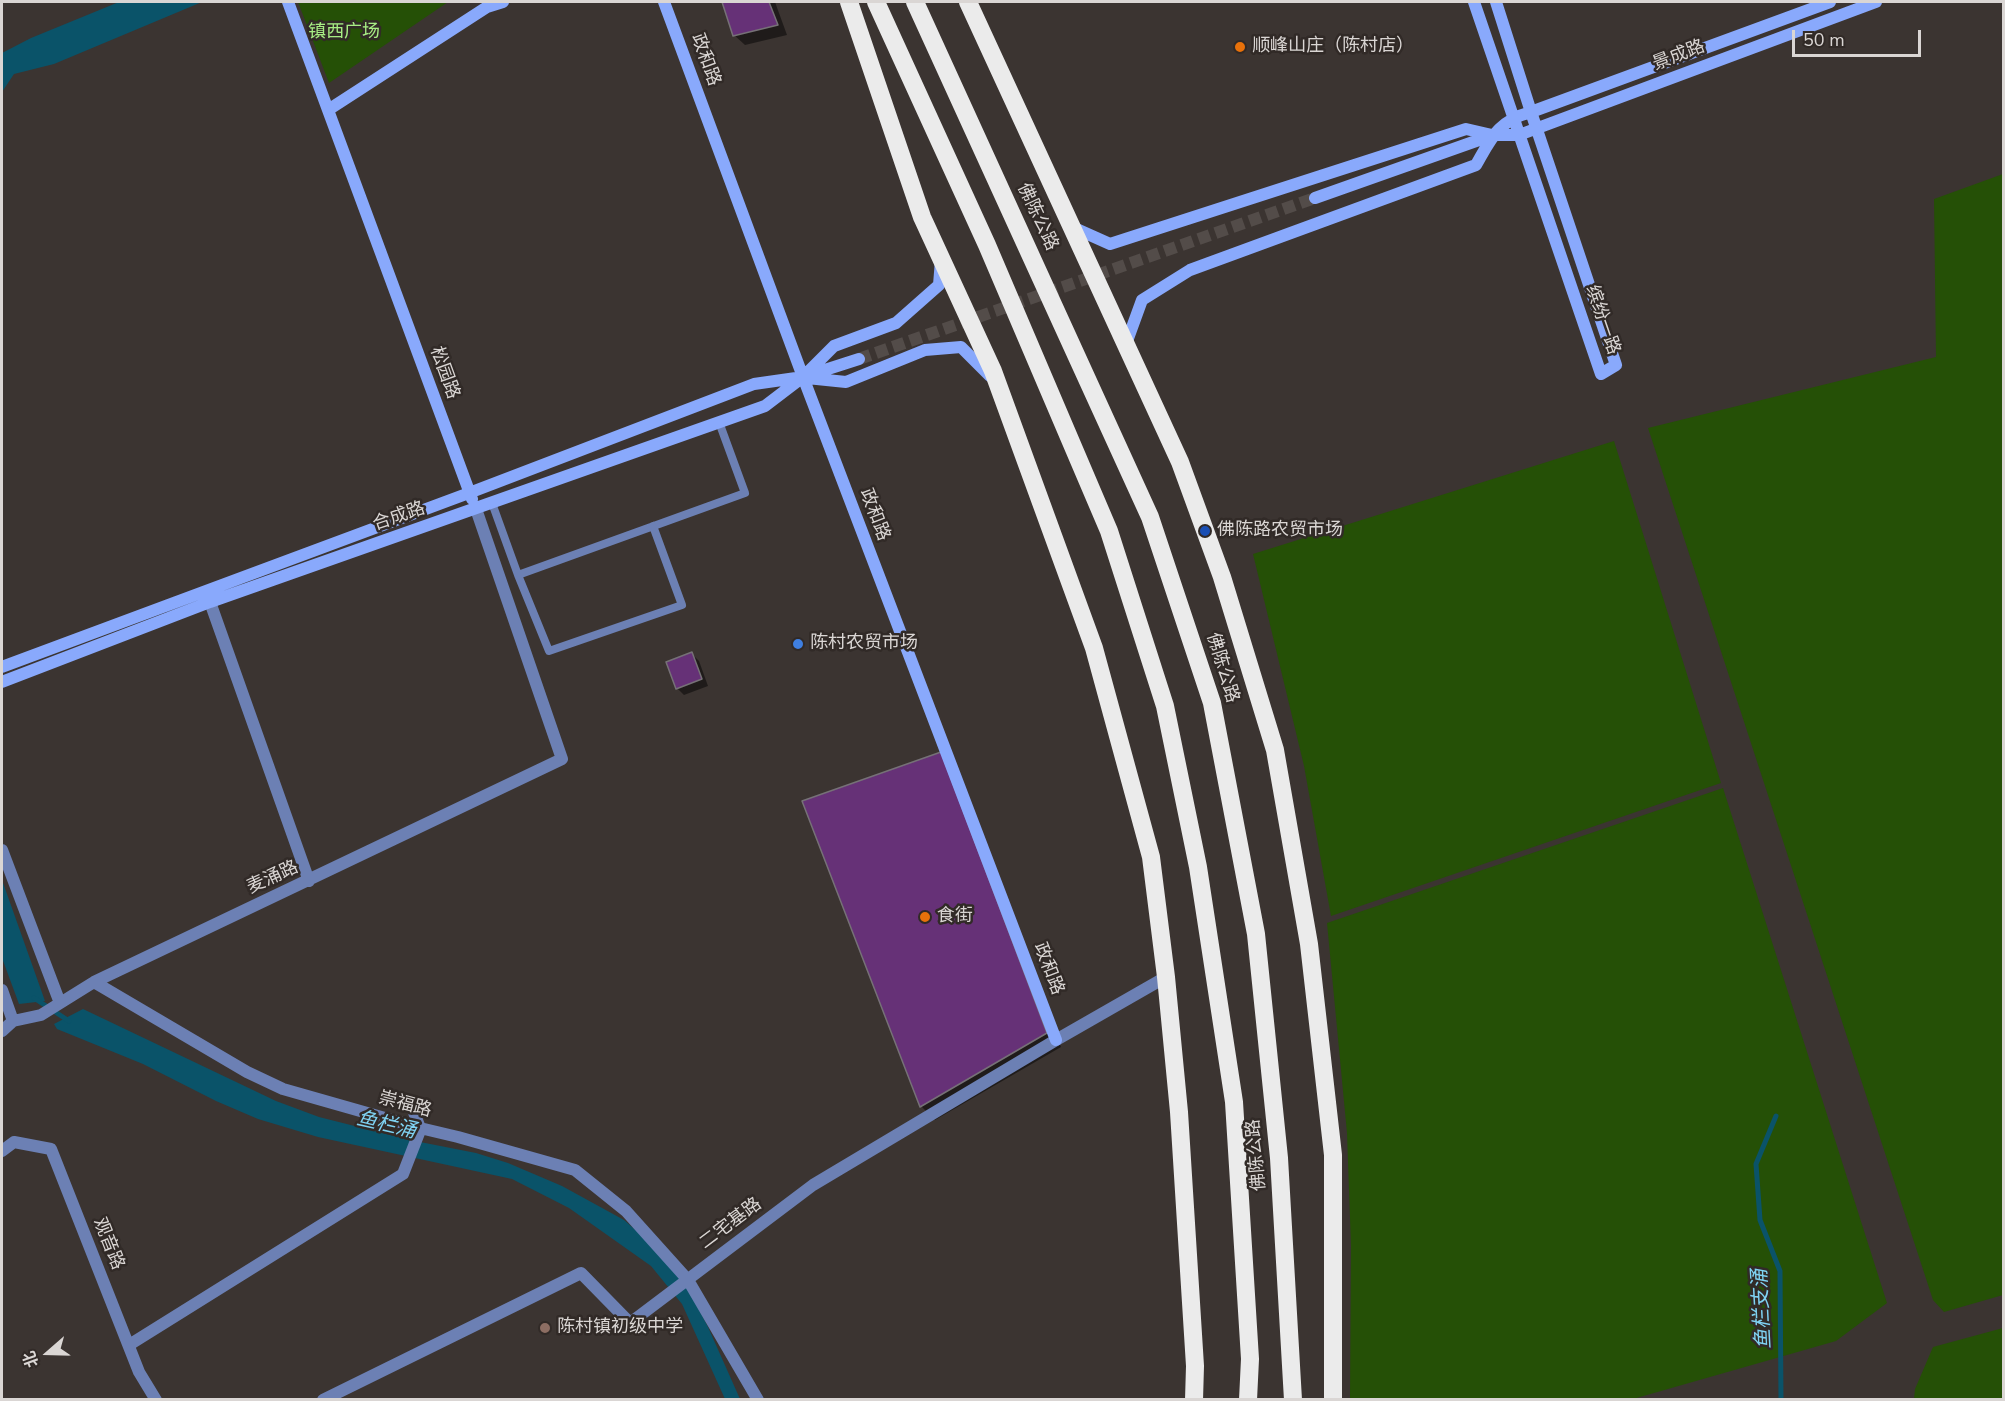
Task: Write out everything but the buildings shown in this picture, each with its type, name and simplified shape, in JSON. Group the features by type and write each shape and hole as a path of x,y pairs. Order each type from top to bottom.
{"highway":[{"path":"849,2 922,217 1000,390 1094,648 1151,857 1166,977 1179,1112 1195,1366 1194,1400"},
{"name":"佛陈公路","path":"876,2 987,245 1109,531 1165,706 1198,867 1234,1102 1250,1359 1248,1400"},
{"name":"佛陈公路","path":"915,2 1150,517 1212,703 1256,934 1279,1158 1293,1400"},
{"path":"968,2 1180,462 1222,577 1275,750 1309,944 1333,1155 1333,1400"}],"main road":[{"name":"松园路","path":"288,2 476,509"},
{"path":"328,110 487,7 503,2"},
{"name":"政和路","path":"664,2 803,377 1056,1040"},
{"name":"缤纷一路","path":"1474,2 1601,374 1616,365 1530,112 1496,2"},
{"name":"景成路","path":"1493,135 1512,117 1830,2"},
{"name":"景成路","path":"1315,198 1493,135 1519,135 1876,2"},
{"path":"1072,227 1110,244 1466,129 1493,135 1476,165 1190,270 1142,300 1126,344"},
{"path":"803,377 834,346 896,323 939,285 941,259"},
{"path":"803,377 846,382 925,350 961,347 974,358 1000,390"},
{"name":"合成路","path":"2,667 754,384 803,377 859,359"},
{"name":"合成路","path":"2,682 210,602 765,406 803,377"}],"street":[{"name":"松园路","path":"476,509 562,759"},
{"path":"210,602 309,881"},
{"name":"麦涌路","path":"2,1031 13,1021 41,1015 94,982 562,759"},
{"path":"2,849 60,1004"},
{"name":"二宅基路","path":"322,1400 581,1273 630,1323 813,1185 1166,977"},
{"name":"崇福路","path":"94,982 247,1072 283,1089 420,1131 458,1137 575,1170 626,1211 688,1280 758,1400"},
{"path":"2,990 13,1021"},
{"path":"129,1345 403,1174 420,1131 413,1110"},
{"name":"观音路","path":"2,1151 14,1142 51,1149 139,1372 156,1400"}],"lane":[{"path":"518,575 745,493 719,422"},
{"path":"492,502 549,651 681,605 653,526"}],"green space":[{"name":"镇西广场","path":"298,2 448,2 329,83"},
{"path":"2003,174 2003,1295 1944,1312 1933,1300 1648,428 1936,357 1934,199"},
{"path":"1614,441 1721,783 1331,916 1304,766 1253,554"},
{"path":"1723,788 1887,1303 1836,1341 1633,1399 1350,1399 1351,1246 1347,1133 1327,923"},
{"path":"2003,1328 2003,1399 1914,1399 1915,1389 1933,1347"}],"water":[{"path":"119,2 202,2 54,64 14,74 2,92 2,53 31,38"},
{"path":"2,880 45,1001 19,1004 2,958"},
{"path":"83,1009 276,1101 319,1117 410,1140 476,1153 508,1163 562,1186 624,1220 646,1239 689,1290 740,1399 725,1399 682,1304 651,1266 569,1208 512,1179 318,1137 258,1119 216,1101 143,1064 57,1029 54,1024"}],"waterway":[{"name":"鱼栏涌","path":"34,998 69,1021"},
{"name":"鱼栏支涌","path":"1776,1116 1756,1164 1760,1220 1780,1271 1781,1400"}],"tunnel":[{"path":"859,359 1315,198"}],"place":[{"name":"顺峰山庄（陈村店）","path":"1240,47"},
{"name":"佛陈路农贸市场","path":"1205,531"},
{"name":"陈村农贸市场","path":"798,644"},
{"name":"食街","path":"925,917"},
{"name":"陈村镇初级中学","path":"545,1328"}]}
